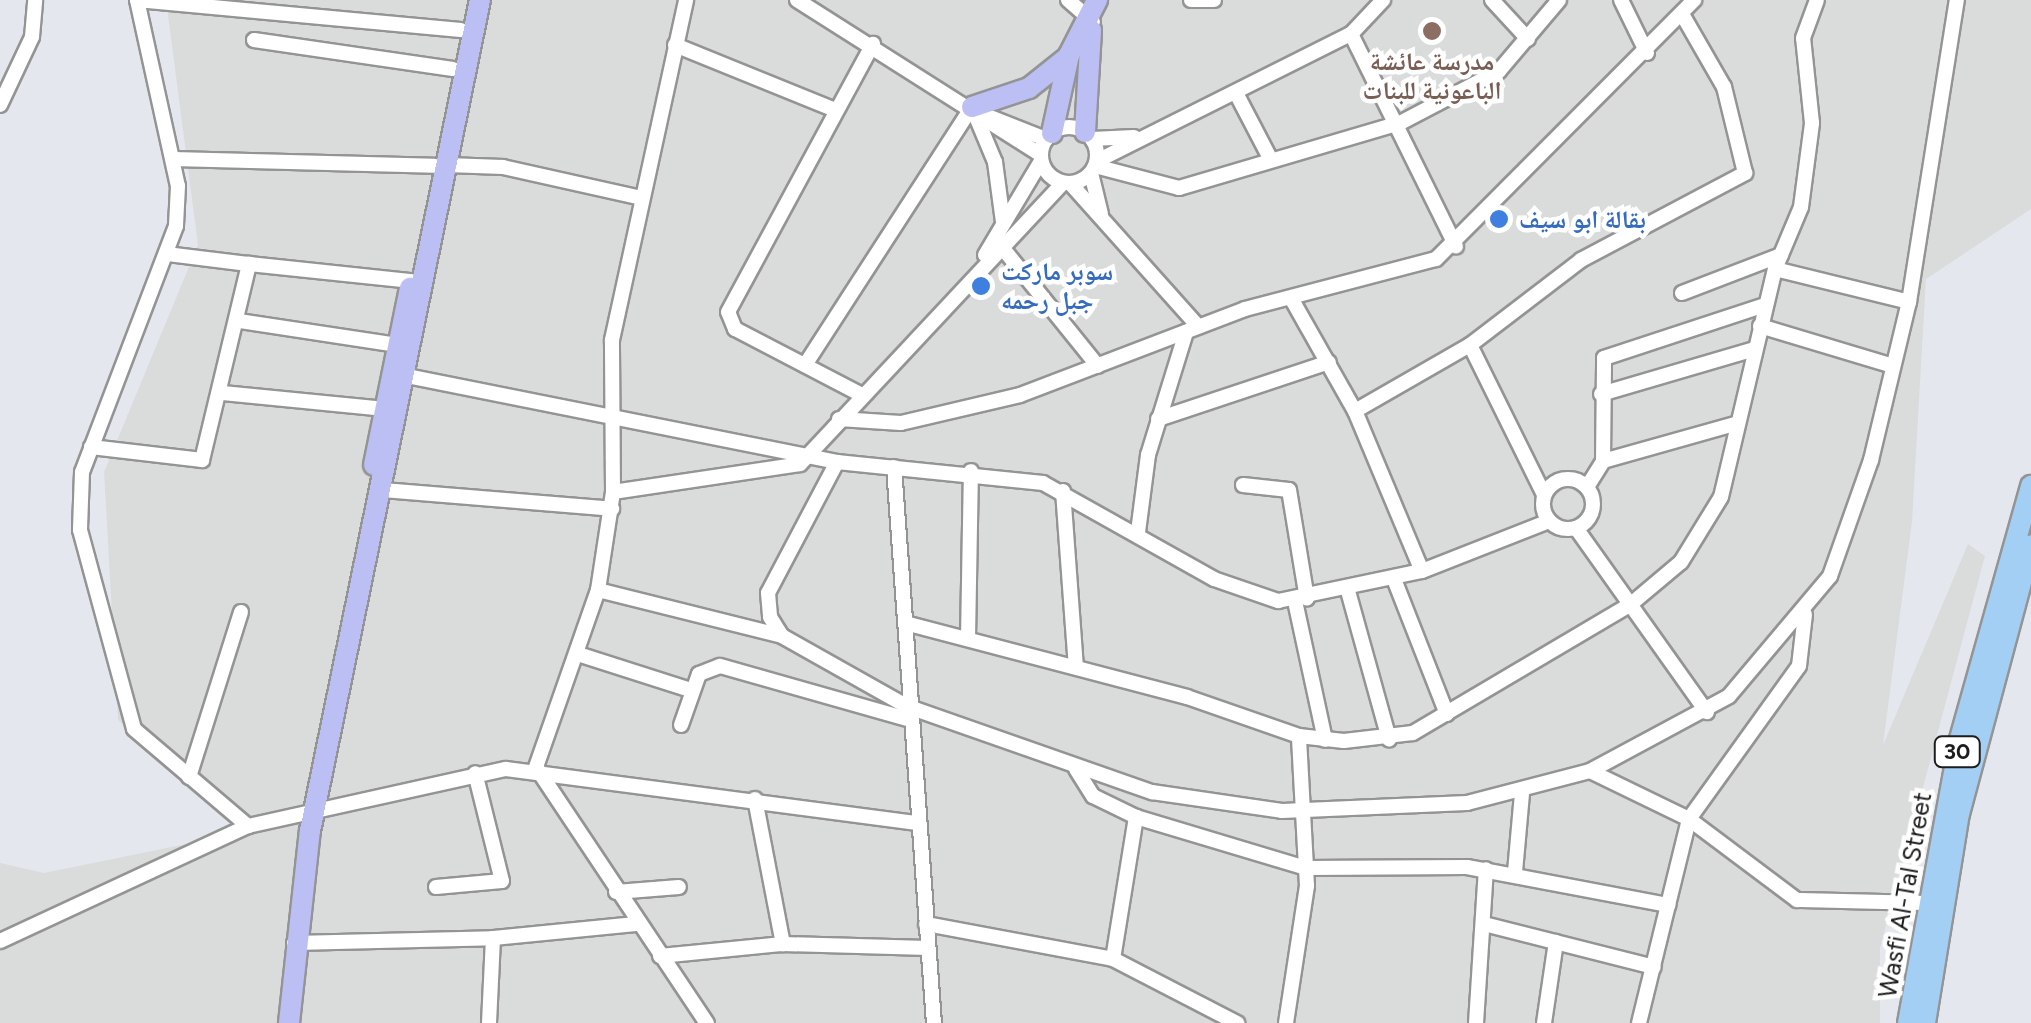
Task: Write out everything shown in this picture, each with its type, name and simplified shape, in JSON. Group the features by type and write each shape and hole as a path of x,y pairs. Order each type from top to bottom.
{"main road":[{"name":"Wasfi Al-Tal Street","path":"1908,1023 1964,724 2031,486"},
{"name":"Wasfi Al-Tal Street","path":"1925,1023 1959,814 2031,545"}],"street":[{"path":"0,105 32,37 36,0"},
{"path":"248,826 139,735 126,708 80,530 92,446 166,254 178,204 173,159 137,0 468,30"},
{"path":"314,806 383,490 399,375 468,30 468,0"},
{"path":"289,1023 294,943 310,830 386,409 399,375 397,345 440,165 453,69 480,0"},
{"path":"536,766 581,655 598,590 612,510 607,414 612,340 686,0"},
{"path":"797,0 978,111 1041,158 1101,215 1192,329"},
{"path":"1068,0 1094,9"},
{"path":"1191,0 1214,0"},
{"path":"613,492 786,470 809,456 860,394 1066,183 1140,137 1351,34 1383,0"},
{"path":"1492,0 1528,39"},
{"path":"1094,166 1169,189 1269,156 1400,123 1488,78 1528,39 1559,0"},
{"path":"1621,0 1647,52"},
{"path":"839,419 912,421 1098,366 1192,329 1291,298 1414,266 1456,246 1694,0"},
{"path":"909,624 1076,668 1298,736 1326,740 1389,738 1447,714 1632,604 1710,521 1765,306 1778,262 1799,218 1807,165 1803,38 1817,0"},
{"path":"681,725 699,674 720,666 907,712 1076,769 1188,800 1306,813 1522,793 1590,770 1706,712 1805,614 1849,524 1909,302 1957,0"},
{"path":"980,268 1041,158 1069,56 1094,9"},
{"path":"1094,9 1083,60 1088,136 1101,215"},
{"path":"1355,412 1470,345 1581,260 1745,173 1724,88 1682,14"},
{"path":"1351,34 1400,123 1456,246"},
{"path":"254,40 453,69"},
{"path":"860,394 734,329 728,312 874,44"},
{"path":"676,45 835,110"},
{"path":"804,365 978,111 1029,88 1069,56"},
{"path":"1236,92 1269,156"},
{"path":"978,111 1049,136 1140,137"},
{"path":"978,111 996,162 1003,222"},
{"path":"173,159 504,167 642,198"},
{"path":"1001,246 1098,366"},
{"path":"166,254 412,282"},
{"path":"1682,293 1778,262 1909,302"},
{"path":"92,446 199,463 222,393 248,264"},
{"path":"1291,298 1355,412 1422,572"},
{"path":"1576,528 1592,510 1587,487 1603,461 1601,394 1610,354 1765,306"},
{"path":"239,321 397,345"},
{"path":"1760,326 1893,366"},
{"path":"1138,532 1158,419 1192,329"},
{"path":"1470,345 1544,495 1549,521"},
{"path":"1601,394 1755,349"},
{"path":"1158,419 1329,362"},
{"path":"399,375 837,462 972,472 1063,491 1214,579 1301,600 1422,572 1549,521 1576,528 1706,712"},
{"path":"222,393 386,409"},
{"path":"1603,461 1738,423"},
{"path":"782,636 768,594 837,462"},
{"path":"894,467 909,624 907,712 934,1023"},
{"path":"968,639 972,472"},
{"path":"1544,495 1563,479 1587,487"},
{"path":"1244,486 1289,490 1301,600 1326,740"},
{"path":"383,490 612,510"},
{"path":"1063,491 1076,668"},
{"path":"1394,580 1447,714"},
{"path":"598,590 782,636 907,712"},
{"path":"1348,590 1389,738"},
{"path":"189,777 241,612"},
{"path":"1638,1023 1690,820 1799,666 1805,614"},
{"path":"581,655 691,690"},
{"path":"1286,1023 1306,868 1306,813 1298,736"},
{"path":"536,766 636,924 707,1023"},
{"path":"0,942 248,826 314,806 475,773 536,766 915,822"},
{"path":"1076,769 1094,796 1136,817 1306,868 1516,872 1668,906"},
{"path":"1590,770 1690,820 1806,904 1929,903"},
{"path":"436,886 502,881 475,773"},
{"path":"1516,872 1522,793"},
{"path":"754,799 783,944"},
{"path":"1114,959 1136,817"},
{"path":"1476,1023 1486,869"},
{"path":"616,892 679,887"},
{"path":"294,943 493,938 636,924"},
{"path":"926,924 1114,959 1189,990 1237,1023"},
{"path":"1484,924 1654,967"},
{"path":"489,1023 493,938"},
{"path":"1544,1023 1556,942"},
{"path":"660,956 783,944 928,948"}],"shaded area":[{"path":"166,0 2031,0 2031,209 1926,279 1912,522 1883,745 1968,544 1985,556 1880,948 1880,1023 0,1023 0,863 44,873 250,831 118,720 104,472 198,245"}],"place":[{"name":"مدرسة عائشة الباعونية للبنات","path":"1432,31"},
{"name":"بقالة ابو سيف","path":"1499,219"},
{"name":"سوبر ماركت جبل رحمه","path":"981,286"}]}
